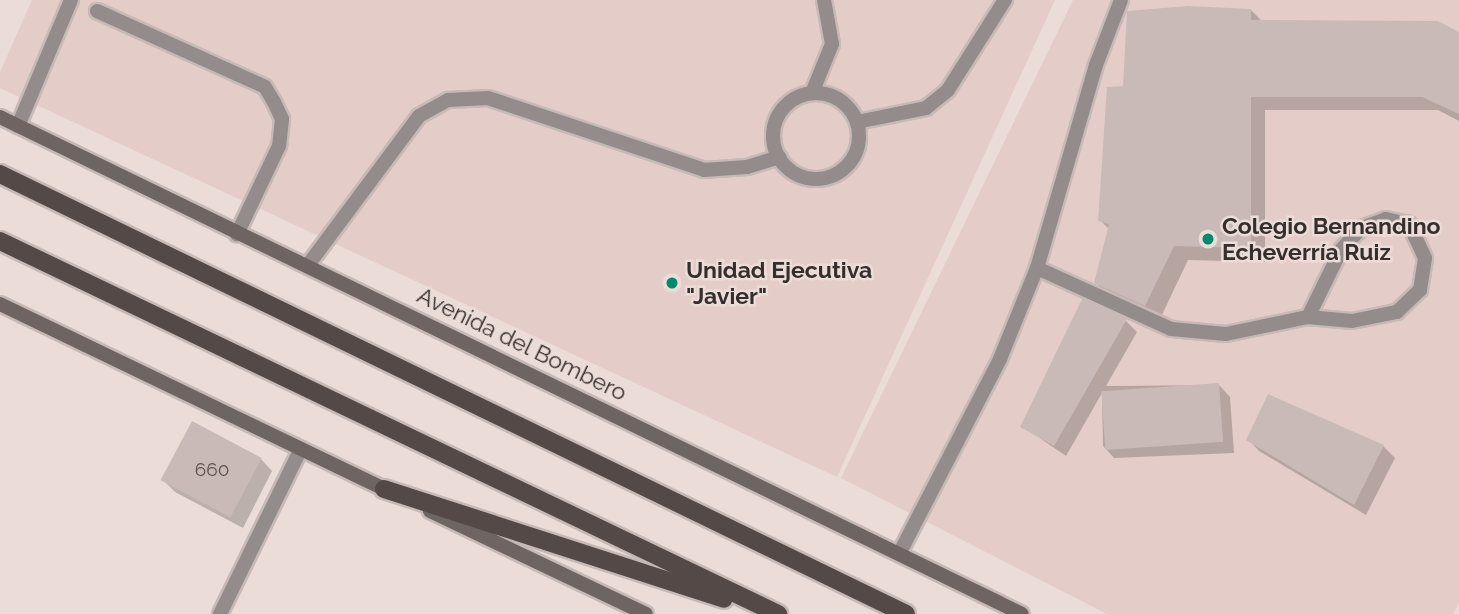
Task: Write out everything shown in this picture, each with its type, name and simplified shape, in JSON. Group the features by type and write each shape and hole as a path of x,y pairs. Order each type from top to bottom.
{"main road":[{"name":"Avenida del Bombero","path":"0,117 1022,614"},
{"path":"0,174 906,614"},
{"path":"0,242 778,614"},
{"path":"0,304 646,614"},
{"path":"384,489 771,614"}],"street":[{"path":"18,126 71,0"},
{"path":"813,93 832,44 824,0"},
{"path":"857,122 926,108 934,102 948,90 1005,0"},
{"path":"899,554 1000,359 1037,268 1096,65 1121,0"},
{"path":"97,11 265,87 282,119 279,146 237,234"},
{"path":"813,93 831,96 847,106 857,122 855,150 839,172 809,179 795,173 779,157 773,134 776,119 791,101 813,93"},
{"path":"308,265 419,116 448,100 488,98 704,170 747,167 779,157"},
{"path":"1037,268 1171,329 1226,334 1308,317 1352,321 1397,312 1420,290 1425,258 1409,225 1386,219 1361,228 1341,250 1308,317"},
{"path":"220,614 301,449"}],"shaded area":[{"name":"Unidad Ejecutiva \"Javier\"","path":"32,0 1055,0 837,477 0,88 0,72"},
{"name":"Colegio Bernandino Echeverría Ruiz","path":"1073,0 1459,0 1459,603 1453,614 1107,614 841,478"}],"building":[{"path":"1188,6 1251,9 1251,20 1438,21 1459,32 1459,114 1422,97 1251,97 1251,248 1174,246 1145,306 1094,283 1109,224 1098,221 1107,87 1123,86 1127,11"},
{"path":"1082,299 1127,319 1054,446 1020,427"},
{"path":"1219,383 1223,442 1105,450 1101,391"},
{"path":"1268,394 1384,445 1354,505 1246,440"},
{"path":"192,421 262,458 230,517 161,480"}],"place":[{"name":"Colegio Bernandino Echeverría Ruiz","path":"1208,239"},
{"name":"Unidad Ejecutiva \"Javier\"","path":"672,283"}]}
